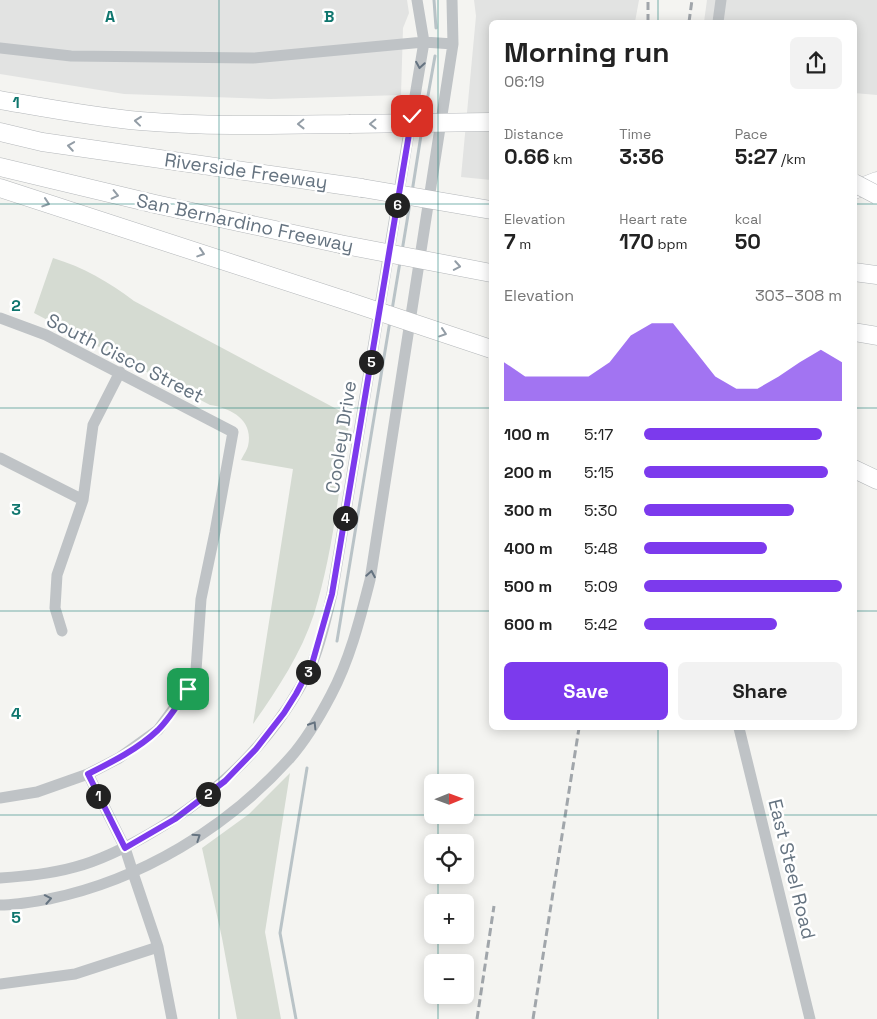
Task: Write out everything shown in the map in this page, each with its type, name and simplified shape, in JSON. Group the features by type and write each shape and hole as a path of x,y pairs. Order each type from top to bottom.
{"highway":[{"path":"0,100 139,121 226,125 489,122"},
{"name":"Riverside Freeway","path":"0,132 50,143 362,188 489,210"},
{"name":"San Bernardino Freeway","path":"0,167 155,204 340,244 489,273"},
{"path":"857,189 877,181"},
{"path":"857,185 877,195"},
{"path":"0,188 489,348"},
{"path":"857,272 877,275"},
{"path":"857,333 877,336"},
{"path":"857,470 877,480"}],"street":[{"name":"Cooley Drive","path":"0,878 34,876 76,867 125,848 175,819 225,781 256,749 284,713 312,664 332,594 424,42 417,0"},
{"path":"0,905 16,905 77,893 134,873 192,840 241,806 290,757 332,694 354,641 370,580 453,44 452,0"},
{"path":"718,20 721,0"},
{"path":"0,48 71,56 253,58 424,42 453,44"},
{"name":"South Cisco Street","path":"0,318 46,334 233,432 201,599 196,670 188,689 174,711 158,730 119,758 88,774"},
{"path":"62,631 55,608 57,575 83,500 93,425 120,372"},
{"path":"0,458 83,500"},
{"name":"East Steel Road","path":"739,730 810,1019"},
{"path":"0,798 37,792 88,774 125,848 134,873 158,947 172,1019"},
{"path":"0,984 75,974 158,947"}],"shaded area":[{"path":"0,0 407,0 409,13 403,28 401,95 271,99 124,94 0,74"},
{"path":"474,0 639,0 635,20 489,20 489,180 461,177 476,16"},
{"path":"707,0 877,0 877,95 857,93 857,20 704,20"},
{"path":"53,258 95,276 134,301 344,413 349,425 331,544 321,591 309,629 295,657 253,724 293,469 241,460 247,448 248,429 244,422 233,412 210,405 34,313"},
{"path":"290,773 265,932 281,1019 237,1019 222,938 202,848 249,814"}],"waterway":[{"path":"434,0 436,28"},
{"path":"424,118 435,56"},
{"path":"412,192 422,129"},
{"path":"402,251 410,203"},
{"path":"392,310 400,262"},
{"path":"337,641 390,321"},
{"path":"296,1019 280,933 307,768"}],"railway":[{"path":"648,0 648,20"},
{"path":"689,20 692,0"},
{"path":"533,1019 579,730"},
{"path":"477,1019 494,906"}],"route":[{"path":"188,689 174,711 158,730 119,758 88,774 125,848 175,819 225,781 256,749 284,713 312,664 332,594 412,116"}]}
